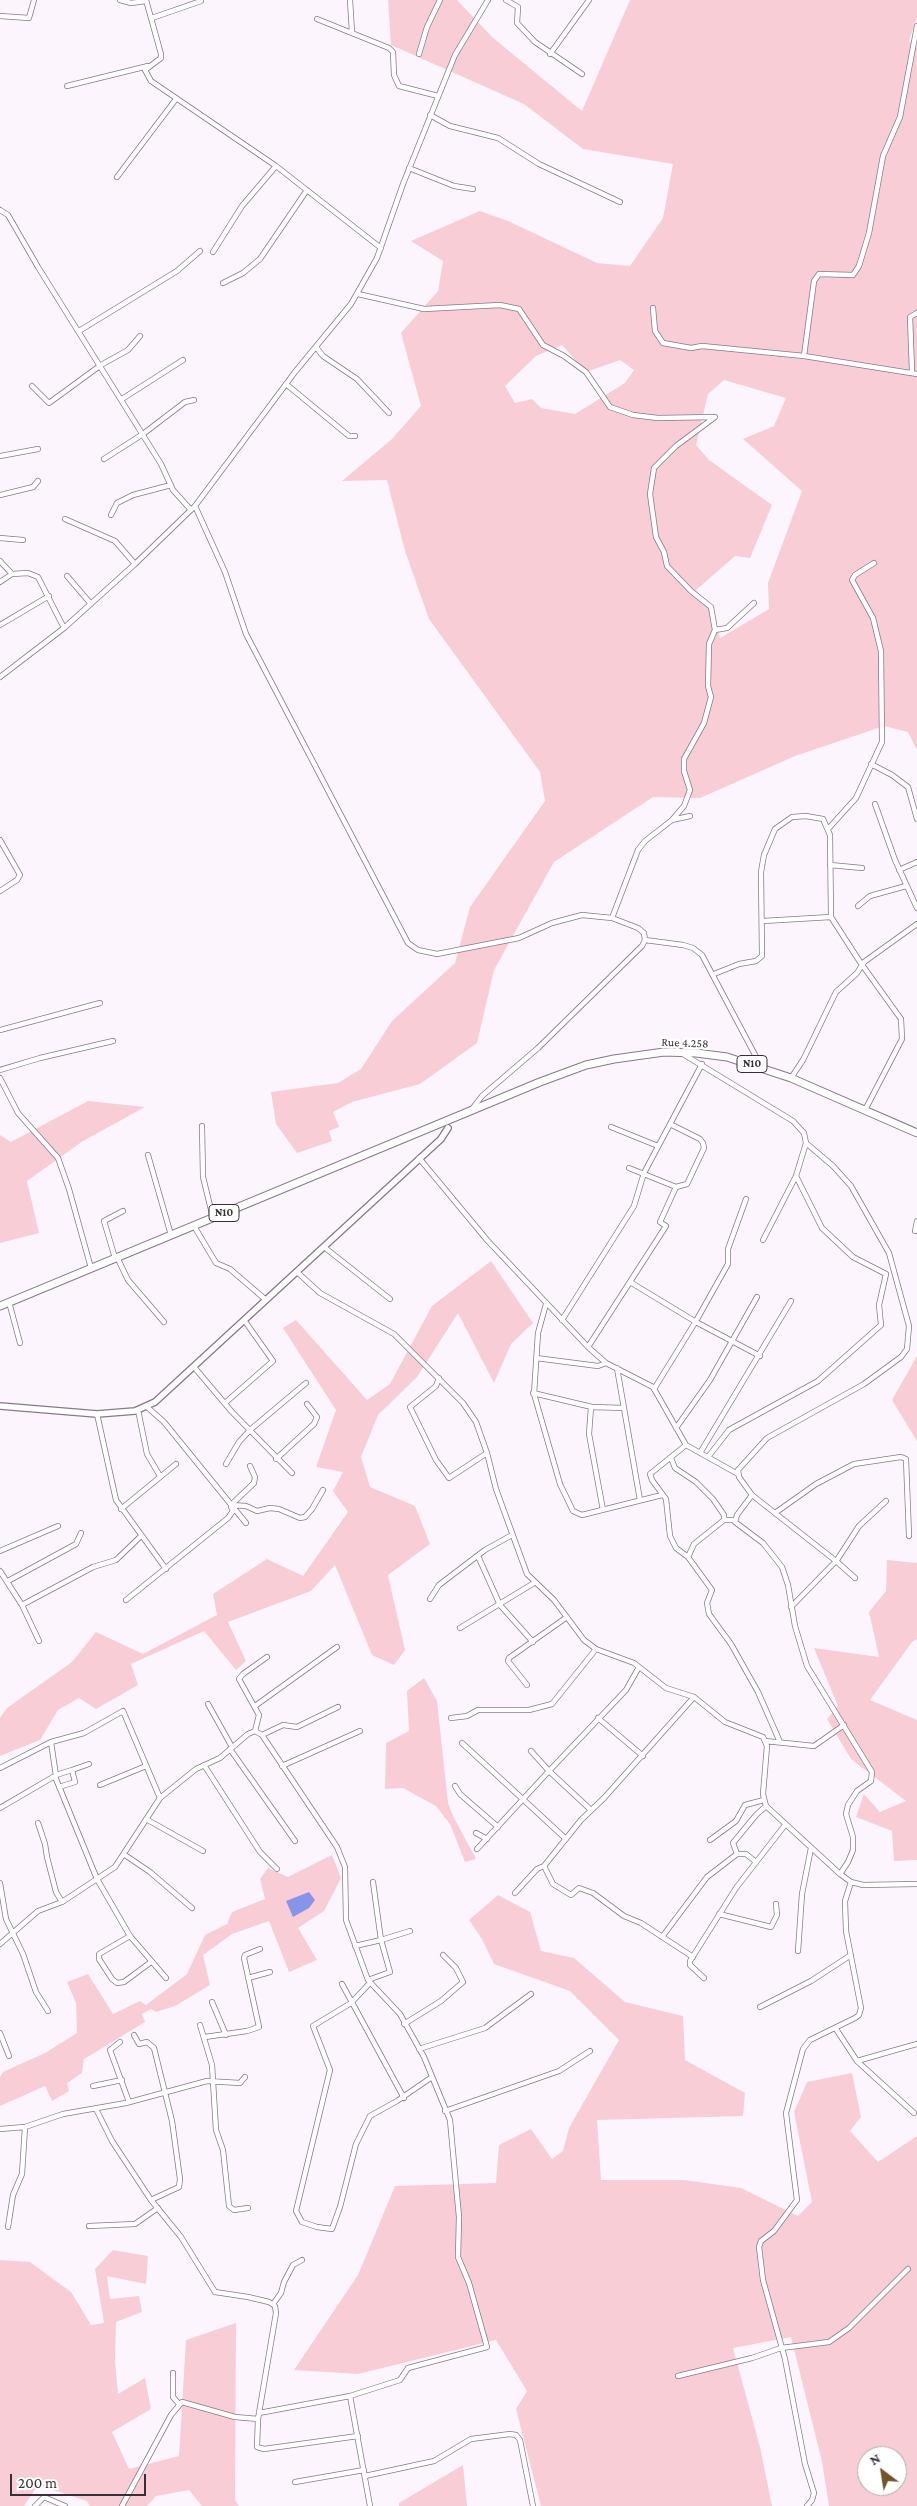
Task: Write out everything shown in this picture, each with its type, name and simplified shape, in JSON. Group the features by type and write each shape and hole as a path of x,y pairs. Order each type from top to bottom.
{"highway":[{"name":"Rue 4.258","path":"448,1124 471,1110 586,1065 644,1054 682,1053 727,1057 762,1068 791,1078 917,1133"},
{"name":"N10","path":"0,1306 448,1124"}],"main road":[{"path":"0,1406 97,1414 138,1410 148,1406 162,1397 441,1139 448,1124"}],"street":[{"path":"0,16 29,18 34,0"},
{"path":"120,0 131,2 146,0 161,54 159,59 146,70 150,81 276,166 380,248"},
{"path":"350,0 352,32"},
{"path":"419,54 427,27 440,0"},
{"path":"0,678 64,628 135,564 195,506 286,384 358,294 380,248 409,168 455,55 488,0"},
{"path":"506,0 518,7 517,24 550,54 582,74"},
{"path":"550,54 589,0"},
{"path":"152,18 202,1"},
{"path":"317,19 389,48 394,52 394,75 399,86 438,96"},
{"path":"804,356 814,281 819,274 853,275 859,266 869,233 883,156 900,117 917,26"},
{"path":"67,86 150,65"},
{"path":"117,177 176,99"},
{"path":"430,115 450,126 498,138 532,160 620,202"},
{"path":"213,252 242,206 276,166"},
{"path":"409,168 454,186 473,189"},
{"path":"223,283 244,273 260,259 308,190"},
{"path":"0,210 8,215 122,399 161,464 171,485 191,510"},
{"path":"79,331 177,271 200,251"},
{"path":"358,294 424,309 500,305 519,309 524,313 543,345 564,356 586,372 610,406 633,415 658,418 715,417 676,446 654,468 650,494 656,537 664,552 667,566 691,591 711,607 715,630 709,644 708,676 711,697 704,723 684,759 684,771 690,790 684,806 672,820 645,841 638,850 612,918"},
{"path":"653,308 655,331 663,343 690,348 702,346 804,356 914,373 910,317 917,313"},
{"path":"32,386 49,403 101,365 128,350 140,336"},
{"path":"316,347 323,356 357,379 389,413"},
{"path":"122,399 183,360"},
{"path":"286,384 349,436 355,436"},
{"path":"104,459 143,434 185,402 194,400"},
{"path":"0,456 38,449"},
{"path":"0,495 33,487 38,481"},
{"path":"111,515 117,503 133,495 171,485"},
{"path":"195,506 225,572 246,634 408,943 418,950 437,954 519,938 567,918 582,915 612,918 638,928 644,933 645,940"},
{"path":"65,519 115,541 135,564"},
{"path":"0,538 22,540"},
{"path":"0,561 12,574"},
{"path":"828,829 856,798 882,742 881,651 872,618 852,580 855,575 874,563"},
{"path":"0,582 12,574 34,575 49,596 64,628"},
{"path":"67,576 91,604"},
{"path":"0,625 49,596"},
{"path":"715,630 727,628 754,603"},
{"path":"871,764 892,775 908,787 917,819"},
{"path":"875,804 899,870 917,908"},
{"path":"672,820 690,816"},
{"path":"714,974 760,959 763,951 761,872 764,855 775,829 792,817 806,816 823,820 828,829 831,917 862,965 901,1019 902,1039 865,1110"},
{"path":"0,840 20,875 17,880 0,891"},
{"path":"899,870 917,862"},
{"path":"830,865 862,868"},
{"path":"858,906 870,896 906,886"},
{"path":"763,920 831,917"},
{"path":"791,1078 803,1060 836,992 853,977 862,965 917,924"},
{"path":"645,940 693,948 702,955 714,974 724,997 762,1068"},
{"path":"471,1110 486,1093 538,1048 645,940"},
{"path":"0,1030 100,1003"},
{"path":"0,1070 40,1058 113,1041"},
{"path":"682,1053 793,1121 804,1133 806,1143 796,1176 762,1240"},
{"path":"562,1320 634,1206 644,1173 702,1064"},
{"path":"0,1078 18,1113 58,1158 69,1189 91,1268"},
{"path":"629,1168 676,1187 687,1184 704,1148 700,1139 670,1124"},
{"path":"202,1126 203,1177 213,1218"},
{"path":"611,1127 658,1146"},
{"path":"738,1474 740,1466 767,1438 864,1384 901,1357 907,1349 909,1326 889,1252 851,1186 833,1166 806,1143"},
{"path":"148,1154 171,1235"},
{"path":"419,1158 487,1240 588,1348 606,1363 654,1389 686,1445 738,1474 752,1495 836,1560 855,1578"},
{"path":"708,1457 729,1430 818,1381 882,1325 879,1305 886,1274 853,1257 822,1228 796,1176"},
{"path":"588,1348 666,1226 660,1222 676,1187"},
{"path":"654,1389 696,1322 728,1264 728,1249 746,1199"},
{"path":"123,1211 104,1221 116,1258 128,1280 164,1322"},
{"path":"915,1231 917,1221"},
{"path":"194,1226 216,1264 230,1269 266,1300"},
{"path":"324,1247 390,1299"},
{"path":"297,1272 320,1293 394,1334 463,1403 476,1422 487,1453 496,1489 527,1574 554,1600 584,1640 596,1649 623,1658 639,1667 666,1688 694,1697 725,1722 757,1734 765,1741 767,1746 764,1800 766,1806 840,1874 851,1882 863,1885 917,1884"},
{"path":"630,1282 696,1322 759,1356"},
{"path":"676,1428 710,1380 757,1298"},
{"path":"700,1453 791,1301"},
{"path":"10,1302 20,1344"},
{"path":"546,1304 538,1333 533,1394 560,1484 574,1511 582,1515 662,1495"},
{"path":"225,1404 273,1361 244,1320"},
{"path":"536,1358 598,1366 606,1363"},
{"path":"194,1367 225,1404 276,1459 292,1473"},
{"path":"617,1368 640,1500"},
{"path":"439,1378 436,1386 410,1407 436,1460 449,1478 487,1453"},
{"path":"226,1464 239,1442 250,1430 306,1383"},
{"path":"533,1394 591,1406 624,1408"},
{"path":"276,1459 314,1424 317,1417 308,1404"},
{"path":"148,1406 164,1422 246,1523"},
{"path":"591,1406 589,1434 603,1510"},
{"path":"138,1410 147,1454 160,1476"},
{"path":"97,1414 115,1495 121,1509 166,1569"},
{"path":"686,1445 650,1474 666,1499 670,1536 676,1548 688,1557 712,1590 707,1603 709,1614 731,1644 758,1692 780,1742"},
{"path":"775,1513 816,1484 854,1464 901,1457 906,1459 909,1536"},
{"path":"672,1458 675,1468 696,1482 713,1499 724,1515 724,1520"},
{"path":"121,1509 176,1464"},
{"path":"231,1505 254,1483 255,1476 250,1466"},
{"path":"231,1505 246,1506 257,1511 270,1508 279,1509 300,1518 305,1517 323,1490"},
{"path":"735,1520 752,1495"},
{"path":"791,1607 836,1560 859,1526 886,1501"},
{"path":"126,1600 228,1518 233,1511 231,1505"},
{"path":"688,1557 694,1544 724,1520 735,1520"},
{"path":"735,1520 737,1524 763,1543 773,1554 786,1578 791,1607 807,1666 871,1768 872,1777 848,1804 846,1814 853,1837 853,1850 840,1874"},
{"path":"0,1550 58,1526"},
{"path":"8,1581 76,1544 81,1533"},
{"path":"430,1599 439,1586 478,1556 512,1535"},
{"path":"22,1605 93,1567 116,1560 141,1536"},
{"path":"478,1556 500,1605 533,1642"},
{"path":"1,1573 22,1605 40,1641"},
{"path":"460,1628 500,1605 534,1582"},
{"path":"526,1685 508,1661 567,1617"},
{"path":"255,1706 337,1647"},
{"path":"451,1718 467,1716 478,1710 529,1710 552,1704 596,1649"},
{"path":"0,1944 38,1911 62,1902 115,1867 125,1855 160,1798 191,1772 220,1758 255,1731 259,1719 255,1706 239,1679 243,1674 268,1658"},
{"path":"477,1849 626,1690 639,1667"},
{"path":"515,1893 537,1869 544,1866 591,1810 643,1756 694,1697"},
{"path":"208,1704 231,1748 295,1841"},
{"path":"262,1735 283,1726 297,1727 338,1707"},
{"path":"0,1768 52,1742 84,1733 123,1711 160,1798"},
{"path":"598,1718 643,1756"},
{"path":"765,1741 814,1746 844,1725"},
{"path":"282,1766 360,1730"},
{"path":"255,1731 262,1735 337,1847 345,1867 346,1920 368,1982 400,2014 419,2049 450,2120 459,2217 458,2257 469,2283 487,2347 408,2368 400,2380 350,2396 259,2413"},
{"path":"52,1742 59,1787 97,1879 130,1936 166,1978"},
{"path":"462,1743 566,1839"},
{"path":"531,1751 549,1771 591,1810"},
{"path":"0,1808 53,1778 89,1764"},
{"path":"204,1765 260,1852 277,1869"},
{"path":"100,1785 146,1766"},
{"path":"59,1787 75,1782 72,1770"},
{"path":"455,1786 460,1794 482,1815 498,1827"},
{"path":"710,1840 736,1821 745,1806 764,1800"},
{"path":"737,1854 733,1843 766,1806"},
{"path":"146,1819 203,1851"},
{"path":"38,1823 46,1844 46,1857 56,1892 62,1902"},
{"path":"704,1978 690,1965 693,1957 736,1888 785,1825"},
{"path":"476,1833 487,1839"},
{"path":"798,1951 802,1894 811,1848"},
{"path":"662,1937 707,1877 737,1854 746,1854 756,1862"},
{"path":"125,1855 150,1872 192,1908"},
{"path":"544,1866 552,1884 565,1892 571,1895 579,1888 593,1893 624,1916 693,1957"},
{"path":"373,1882 381,1940 390,1972 368,1982 351,2003 313,2026 330,2070 296,2210 302,2222 317,2228 332,2228 340,2206 356,2144 370,2116 404,2098 432,2077"},
{"path":"807,2506 812,2500 814,2493 805,2464 782,2348 763,2280 759,2247 761,2241 774,2230 797,2200 786,2113 803,2049 810,2040 859,2015 861,2008 846,1931 845,1901 851,1882"},
{"path":"0,1883 6,1919 23,1954 36,1992 48,2011"},
{"path":"719,1914 771,1927 777,1916 776,1904"},
{"path":"356,1946 410,1931"},
{"path":"130,1936 99,1954 99,1959 112,1978 117,1983 124,1982 151,1962"},
{"path":"205,2037 226,2035 260,2027 244,1956 260,1949"},
{"path":"405,2023 441,2001 463,1982 456,1968 443,1955"},
{"path":"760,2007 811,1981 851,1955"},
{"path":"248,1978 270,1972"},
{"path":"342,1984 404,2098"},
{"path":"419,2049 485,2028 530,1994"},
{"path":"212,2002 226,2035"},
{"path":"200,2025 205,2037 213,2080 216,2130 223,2150 229,2206 234,2210 248,2208"},
{"path":"836,2028 857,2062 914,2113"},
{"path":"0,2033 9,2056"},
{"path":"134,2036 139,2044 146,2042 153,2047 173,2128 180,2185 152,2200"},
{"path":"120,2042 110,2050 130,2102"},
{"path":"857,2062 917,2044"},
{"path":"446,2111 559,2071 590,2051"},
{"path":"0,2129 26,2127 63,2114 130,2102 165,2091 213,2080 238,2083 242,2082 245,2077"},
{"path":"93,2086 122,2080"},
{"path":"96,2109 112,2141 152,2200 181,2237 217,2294 248,2297 273,2304"},
{"path":"8,2227 13,2195 22,2174 26,2127"},
{"path":"89,2226 114,2227 136,2224 158,2208"},
{"path":"273,2304 281,2293 292,2265 302,2260"},
{"path":"678,2376 752,2358 782,2348 829,2342 849,2328 908,2269"},
{"path":"273,2304 276,2313 258,2419 257,2447 259,2449 358,2436"},
{"path":"173,2373 173,2397 179,2404"},
{"path":"350,2396 370,2506"},
{"path":"122,2506 171,2415 179,2404 185,2402 235,2418 258,2419"},
{"path":"366,2476 434,2461 471,2439 510,2434 516,2435 520,2440 533,2506"},
{"path":"295,2482 364,2470"},
{"path":"35,2506 44,2497 65,2506"}],"shaded area":[{"path":"388,0 457,0 492,37 582,111 630,0 917,0 917,17 909,41 917,48 917,750 908,732 884,726 795,756 700,798 653,797 554,862 494,970 477,1043 420,1084 352,1102 333,1112 339,1127 329,1131 332,1141 297,1153 276,1124 271,1092 338,1083 361,1069 392,1021 455,963 470,907 545,801 540,772 429,619 405,551 387,480 342,481 392,439 421,406 401,333 438,291 443,261 411,241 480,211 508,221 597,263 630,266 663,218 673,164 583,149 524,104 391,45","holes":["562,345 586,372 620,360 634,370 625,383 575,414 541,408 532,399 515,403 505,386 536,356","724,380 786,398 774,426 743,439 802,491 768,583 769,609 720,638 711,607 696,590 735,556 750,558 772,505 709,460 696,445 708,394"]},
{"path":"88,1101 145,1107 83,1141 27,1181 39,1233 0,1243 0,1135 11,1142"},
{"path":"491,1261 533,1323 511,1344 494,1383 458,1313 417,1377 378,1415 361,1457 370,1487 415,1506 430,1544 388,1575 405,1650 394,1665 372,1655 335,1565 311,1591 228,1622 246,1661 236,1670 204,1631 131,1664 138,1685 96,1709 79,1698 58,1710 40,1740 0,1756 0,1718 7,1708 72,1662 96,1632 143,1654 217,1615 213,1594 267,1559 303,1576 348,1512 333,1491 343,1472 316,1467 336,1410 283,1328 296,1320 367,1400 390,1384 432,1306"},
{"path":"917,1356 917,1441 892,1400"},
{"path":"887,1560 917,1563 917,1639 912,1642 870,1700 917,1720 917,1860 894,1861 892,1831 856,1817 864,1794 880,1812 906,1801 851,1759 827,1719 838,1706 814,1648 879,1657 869,1612 886,1591"},
{"path":"424,1678 437,1701 448,1803 476,1859 465,1862 450,1824 436,1806 403,1788 385,1789 386,1743 409,1731 407,1691"},
{"path":"332,1855 341,1878 324,1911 298,1928 317,1960 289,1972 269,1921 232,1934 203,1955 210,1985 175,2006 156,2012 151,2009 142,2014 145,2022 84,2059 82,2073 67,2083 69,2091 52,2101 45,2086 0,2106 0,2077 3,2072 45,2053 77,2033 76,2003 67,1982 88,1974 113,2014 140,2001 146,2005 187,1974 205,1935 227,1924 232,1912 265,1899 260,1879 268,1868 288,1877"},
{"path":"498,1895 530,1912 541,1951 574,1958 625,2002 683,2016 685,2060 745,2093 743,2116 597,2120 601,2180 684,2180 741,2188 798,2216 812,2202 794,2112 807,2082 852,2073 861,2117 850,2131 878,2162 917,2136 917,2506 829,2506 822,2462 791,2337 733,2348 760,2447 772,2506 541,2506 516,2409 527,2391 496,2340 358,2374 294,2370 358,2275 395,2186 496,2183 499,2145 531,2129 552,2159 563,2151 569,2128 619,2040 570,1991 494,1964 482,1939 469,1920"},
{"path":"113,2250 148,2256 146,2284 107,2276 110,2299 139,2296 142,2312 116,2322 115,2361 118,2394 145,2378 151,2409 112,2432 129,2469 179,2456 186,2340 236,2323 235,2500 239,2506 202,2506 189,2490 156,2496 147,2506 90,2506 87,2501 38,2485 24,2506 0,2506 0,2260 30,2262 71,2292 91,2325 104,2323 95,2269"},
{"path":"463,2465 467,2506 399,2506 399,2503"}],"water":[{"path":"309,1892 315,1900 309,1908 293,1917 286,1901"}]}
